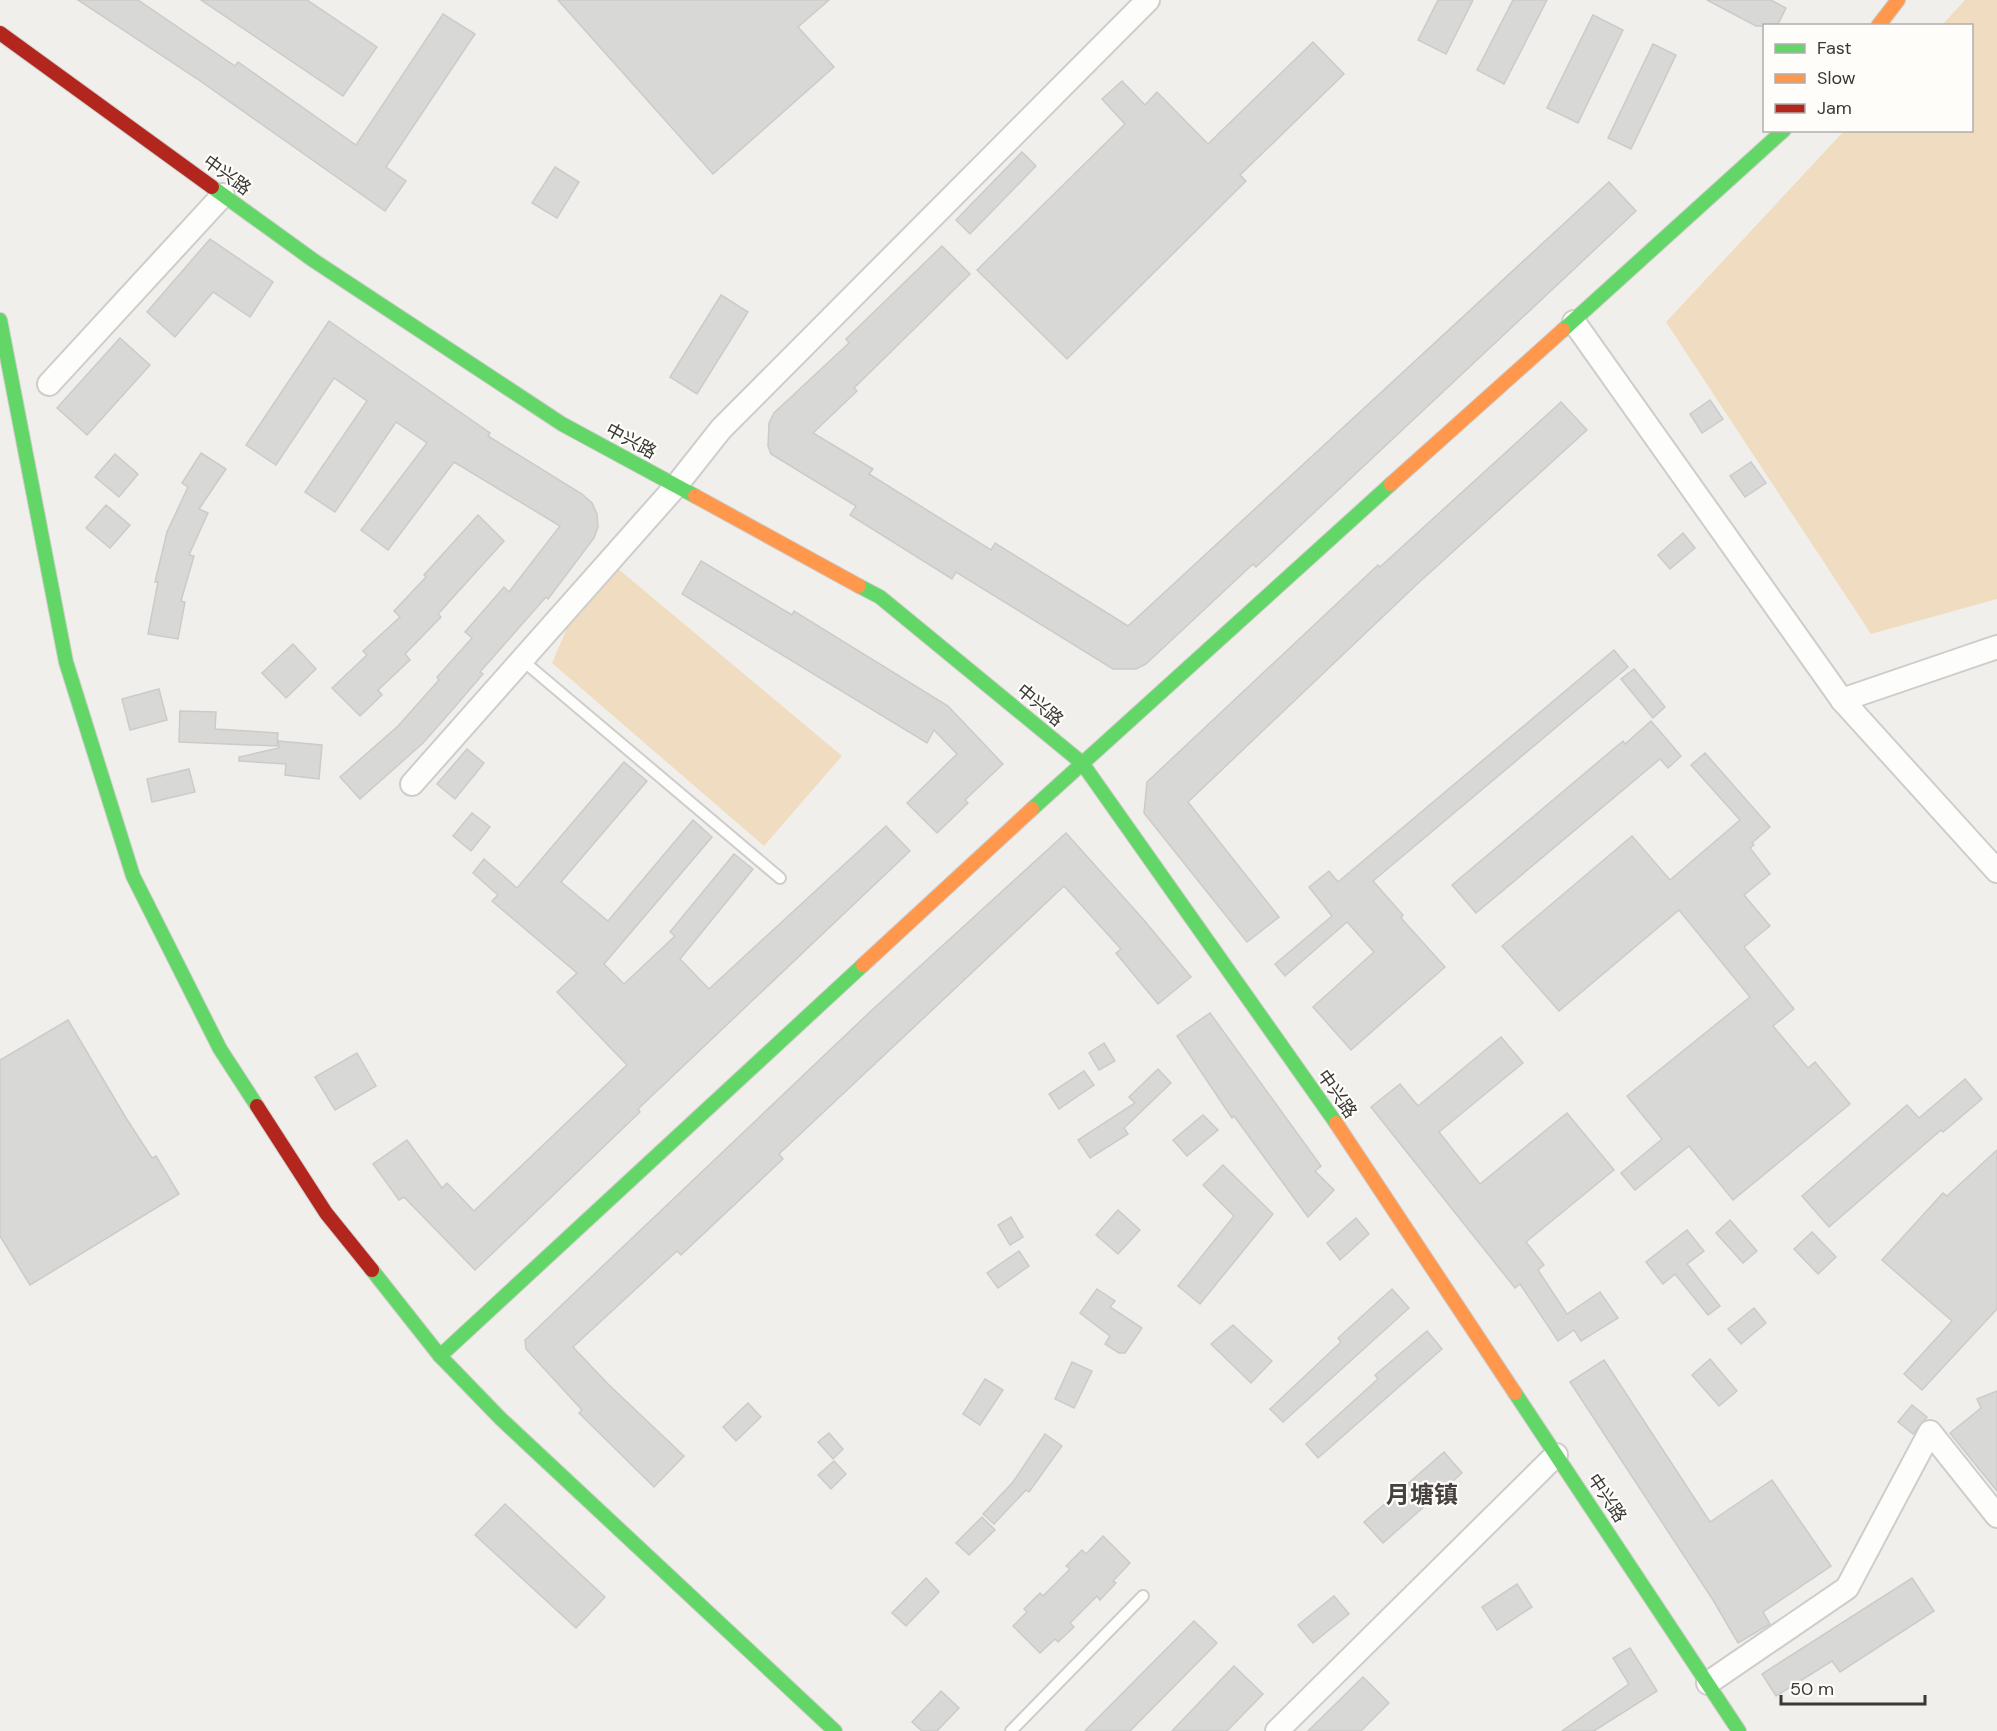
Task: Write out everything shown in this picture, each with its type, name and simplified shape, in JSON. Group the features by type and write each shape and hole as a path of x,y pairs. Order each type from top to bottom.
{"main road":[{"path":"1880,24 1898,0"},
{"name":"中兴路","path":"0,33 313,260 562,424 880,597 1082,764 1336,1124 1739,1731"},
{"path":"440,1356 1082,764 1782,132"},
{"path":"1,334 66,662 133,876 220,1049 326,1213 440,1356 501,1419 835,1731"}],"street":[{"path":"412,784 676,486 721,429 1148,0"},
{"path":"49,384 223,195"},
{"path":"1574,322 1842,700 1997,871"},
{"path":"1842,700 1997,646"},
{"path":"1708,1683 1847,1588 1930,1432 1997,1516"},
{"path":"1277,1731 1556,1455"}],"lane":[{"path":"522,660 780,878"},
{"path":"1011,1731 1143,1596"}],"shaded area":[{"path":"1965,0 1997,0 1997,599 1871,634 1666,322 1843,132 1973,132 1973,24 1943,24"},
{"path":"616,567 842,756 764,846 552,663 567,628"}],"building":[{"path":"78,0 138,0 235,66 238,62 356,145 443,14 475,34 386,167 406,181 385,211 196,78"},
{"path":"201,0 307,0 377,47 343,96"},
{"path":"558,0 829,0 798,27 834,67 713,174"},
{"path":"1438,0 1473,0 1446,54 1418,40"},
{"path":"1513,0 1547,0 1504,84 1477,70"},
{"path":"1707,0 1771,0 1786,8 1778,24 1756,26"},
{"path":"1593,15 1623,30 1578,123 1547,108"},
{"path":"1313,42 1344,74 1240,175 1246,181 1067,359 977,270 1125,124 1102,99 1122,81 1145,105 1157,92 1208,144"},
{"path":"1653,44 1676,55 1631,149 1608,138"},
{"path":"1022,152 1036,166 970,234 956,220"},
{"path":"555,167 579,182 557,218 532,203"},
{"path":"1609,182 1636,211 1256,567 1253,564 1146,664 1136,669 1113,669 956,572 952,579 850,515 856,506 771,454 768,446 769,423 774,413 849,343 846,339 942,246 970,274 854,388 857,391 813,433 873,469 869,474 991,550 995,543 1128,626"},
{"path":"210,239 273,282 250,317 213,292 175,337 147,312"},
{"path":"721,295 748,312 697,394 670,377"},
{"path":"329,321 490,433 488,436 582,494 592,503 597,514 598,527 594,538 548,599 546,597 480,672 483,674 453,709 423,743 360,799 340,777 398,726 439,680 437,677 472,638 465,632 504,587 509,592 560,526 454,462 388,550 361,530 427,443 396,422 335,512 305,492 367,401 334,378 276,465 246,445"},
{"path":"120,338 150,365 87,435 57,408"},
{"path":"1710,400 1723,419 1702,433 1690,414"},
{"path":"1561,402 1587,430 1414,587 1188,802 1279,917 1247,942 1144,813 1147,782 1378,565 1380,567"},
{"path":"201,453 226,469 199,509 208,513 189,555 194,556 181,601 185,602 178,639 148,634 158,582 155,582 167,532 188,487 182,483"},
{"path":"115,454 138,474 119,497 95,477"},
{"path":"1751,462 1766,483 1745,497 1730,476"},
{"path":"106,505 130,525 110,548 86,528"},
{"path":"478,515 504,541 438,614 441,617 405,654 410,660 378,690 382,695 360,716 332,688 367,655 363,651 400,617 394,611"},
{"path":"1683,533 1695,548 1670,569 1658,555"},
{"path":"701,561 792,615 794,611 948,706 1003,764 965,800 968,803 937,833 907,803 957,754 934,730 927,743 682,594"},
{"path":"293,644 316,669 286,698 262,673"},
{"path":"1614,650 1628,667 1373,881 1403,915 1401,918 1445,967 1351,1050 1313,1007 1374,952 1347,922 1285,976 1275,964 1332,916 1309,887 1329,871 1338,882"},
{"path":"1634,669 1665,707 1653,718 1621,679"},
{"path":"159,689 167,720 130,730 122,699"},
{"path":"180,711 216,712 215,729 278,733 277,746 179,742"},
{"path":"1651,721 1681,756 1668,768 1660,759 1476,913 1452,885 1623,741 1625,744"},
{"path":"278,741 322,745 319,779 285,775 286,764 239,761 239,757 279,748"},
{"path":"467,749 484,763 455,799 437,784"},
{"path":"1705,753 1770,827 1752,843 1754,845 1750,848 1770,874 1744,895 1770,926 1744,947 1794,1009 1773,1026 1808,1068 1815,1062 1850,1104 1733,1200 1689,1146 1635,1190 1621,1173 1662,1139 1627,1096 1750,997 1679,910 1559,1011 1502,946 1632,836 1670,880 1740,820 1691,765"},
{"path":"624,762 647,781 561,882 608,921 693,820 712,837 604,964 624,984 675,936 670,932 734,854 753,869 680,959 709,989 886,826 910,851 638,1109 640,1112 475,1270 404,1197 399,1200 373,1164 407,1140 442,1188 447,1183 474,1211 627,1065 557,992 577,973 492,901 498,895 473,873 484,859 517,888"},
{"path":"189,769 195,792 152,802 147,779"},
{"path":"472,813 490,827 471,851 453,836"},
{"path":"1066,833 1191,977 1158,1004 1116,953 1121,949 1064,886 779,1154 783,1159 681,1255 677,1251 573,1347 608,1384 684,1456 654,1487 579,1413 582,1410 526,1349 525,1340 872,1010"},
{"path":"1210,1013 1321,1166 1315,1171 1334,1190 1308,1217 1234,1116 1232,1118 1177,1036"},
{"path":"68,1020 126,1118 152,1158 156,1156 179,1194 30,1285 0,1236 0,1060"},
{"path":"1501,1037 1523,1063 1439,1132 1480,1184 1567,1113 1614,1170 1526,1242 1544,1265 1538,1270 1567,1314 1600,1292 1618,1318 1581,1341 1574,1330 1558,1341 1520,1284 1515,1288 1371,1107 1400,1084 1418,1106"},
{"path":"1104,1043 1115,1061 1099,1070 1089,1053"},
{"path":"357,1053 376,1086 335,1110 315,1077"},
{"path":"1158,1069 1171,1083 1124,1128 1128,1134 1090,1158 1078,1140 1135,1103 1129,1097"},
{"path":"1084,1071 1094,1085 1059,1109 1049,1094"},
{"path":"1965,1079 1982,1099 1943,1132 1941,1130 1829,1227 1802,1196 1907,1105 1919,1118"},
{"path":"1203,1115 1218,1130 1187,1156 1173,1140"},
{"path":"1997,1150 1997,1309 1922,1390 1904,1374 1952,1321 1882,1260 1943,1193 1947,1196"},
{"path":"1223,1165 1273,1214 1200,1304 1178,1286 1234,1216 1203,1185"},
{"path":"1118,1210 1140,1230 1118,1254 1096,1235"},
{"path":"1011,1217 1023,1237 1010,1245 998,1225"},
{"path":"1356,1218 1369,1234 1340,1260 1327,1243"},
{"path":"1730,1220 1757,1251 1743,1263 1716,1233"},
{"path":"1687,1230 1704,1251 1687,1264 1720,1306 1708,1315 1675,1274 1663,1284 1646,1262"},
{"path":"1812,1232 1836,1257 1818,1274 1794,1249"},
{"path":"1019,1251 1029,1266 998,1288 987,1273"},
{"path":"1097,1289 1115,1301 1110,1307 1142,1328 1125,1353 1119,1353 1105,1344 1110,1336 1080,1313"},
{"path":"1392,1289 1409,1308 1283,1422 1270,1409 1341,1342 1338,1338"},
{"path":"1754,1308 1766,1323 1741,1344 1728,1329"},
{"path":"1233,1325 1272,1361 1251,1383 1211,1344"},
{"path":"1427,1331 1442,1349 1318,1458 1306,1444 1378,1379 1375,1375"},
{"path":"1710,1359 1737,1391 1719,1406 1692,1375"},
{"path":"1604,1360 1710,1522 1772,1480 1831,1566 1763,1612 1770,1624 1738,1643 1713,1600 1570,1382"},
{"path":"1072,1362 1092,1371 1074,1408 1055,1399"},
{"path":"985,1379 1003,1390 980,1425 963,1414"},
{"path":"1997,1391 1997,1491 1950,1433 1981,1408 1977,1399"},
{"path":"748,1403 761,1417 736,1441 723,1427"},
{"path":"1912,1405 1927,1417 1913,1434 1898,1422"},
{"path":"829,1433 843,1449 833,1459 818,1442"},
{"path":"1045,1434 1062,1446 1029,1492 1026,1490 994,1524 983,1514 1013,1482"},
{"path":"1444,1452 1462,1473 1383,1543 1364,1522"},
{"path":"834,1461 846,1474 831,1489 818,1475"},
{"path":"505,1504 605,1597 576,1628 475,1535"},
{"path":"982,1517 995,1530 969,1555 956,1543"},
{"path":"1103,1536 1130,1563 1113,1581 1116,1583 1100,1600 1097,1596 1070,1623 1074,1627 1058,1642 1055,1639 1040,1653 1013,1626 1027,1612 1024,1609 1040,1593 1043,1596 1070,1569 1066,1566 1082,1550 1086,1554"},
{"path":"926,1578 939,1592 906,1626 892,1613"},
{"path":"1912,1578 1934,1611 1840,1672 1832,1661 1776,1696 1762,1674"},
{"path":"1517,1584 1532,1607 1497,1630 1482,1607"},
{"path":"1334,1596 1349,1614 1313,1643 1298,1625"},
{"path":"1194,1621 1217,1643 1130,1731 1085,1731"},
{"path":"1630,1648 1657,1691 1594,1731 1562,1731 1629,1684 1613,1658"},
{"path":"1234,1666 1263,1694 1227,1731 1172,1731"},
{"path":"1363,1677 1389,1703 1361,1731 1308,1731"},
{"path":"941,1691 959,1708 937,1731 922,1731 912,1722"}],"traffic: fast":[{"path":"1563,330 1782,132"},
{"path":"212,187 313,260 562,424 695,496"},
{"path":"0,320 66,662 133,876 220,1049 257,1106"},
{"path":"1032,809 1391,484"},
{"path":"859,586 880,597 1082,763 1336,1123"},
{"path":"440,1356 863,965"},
{"path":"372,1270 440,1356 501,1419 835,1731"},
{"path":"1515,1393 1739,1731"}],"traffic: slow":[{"path":"1880,24 1898,0"},
{"path":"1391,484 1563,330"},
{"path":"695,496 859,586"},
{"path":"863,965 1032,809"},
{"path":"1336,1123 1515,1393"}],"traffic: jam":[{"path":"0,33 212,187"},
{"path":"257,1106 326,1213 372,1270"}],"district":[{"name":"月塘镇","path":"1422,1495"}]}
